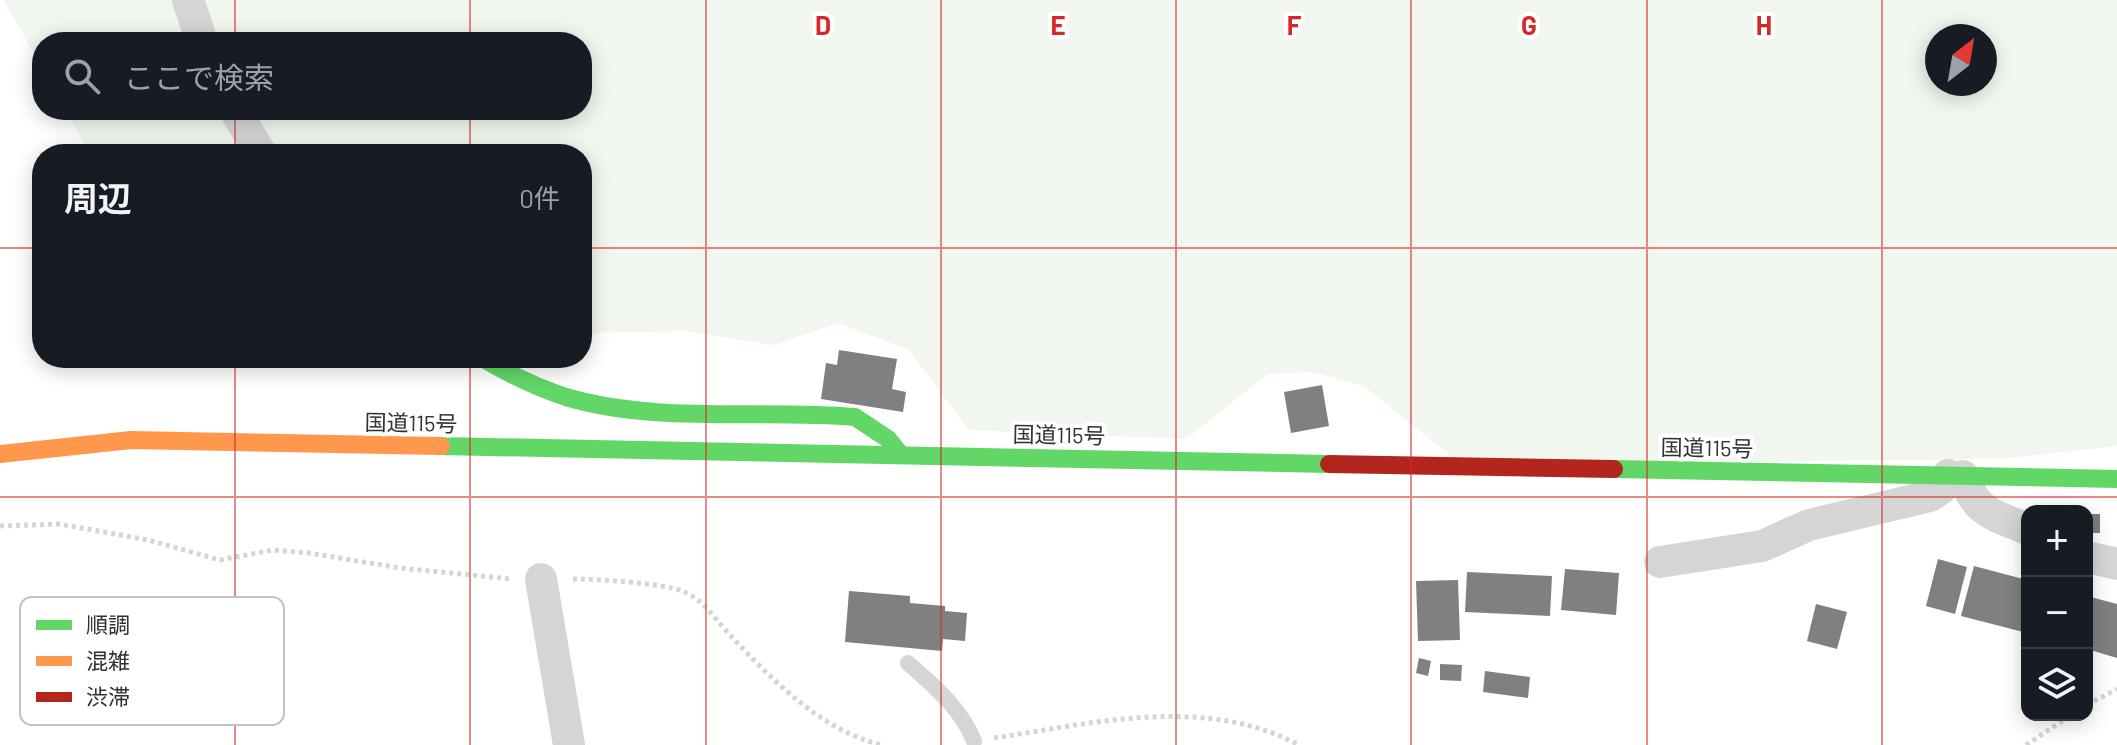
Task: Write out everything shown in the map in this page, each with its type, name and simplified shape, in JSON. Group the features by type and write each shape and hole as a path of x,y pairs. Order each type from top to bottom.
{"main road":[{"path":"497,368 517,381 598,404 855,417 888,439 901,455"},
{"name":"国道115号","path":"0,454 131,440 2117,479"}],"street":[{"path":"188,0 199,32"},
{"path":"241,120 255,144"},
{"path":"1660,562 1762,546 1809,525 1930,496 1956,476 1972,500 1986,511 2021,526"},
{"path":"2093,558 2117,564"},
{"path":"541,579 569,745"}],"lane":[{"path":"908,663 950,700 967,722 974,741"}],"path":[{"path":"0,526 59,524 148,540 220,560 273,550 400,568 578,579 682,591 712,613 729,635 799,700 852,735 883,745"},
{"path":"2093,702 2117,689"},
{"path":"974,741 1144,716 1188,716 1251,725 1299,745"},
{"path":"2026,745 2062,721"}],"shaded area":[{"path":"4,0 2117,0 2117,446 2001,459 1461,464 1364,386 1313,372 1268,374 1186,439 969,430 909,350 838,323 774,345 684,331 592,333 592,144 85,144 71,120 592,120 592,32 32,32 32,50"}],"building":[{"path":"839,350 897,359 892,389 906,392 903,412 821,399 826,363 837,365"},
{"path":"1322,385 1329,426 1291,433 1284,392"},
{"path":"2093,514 2100,514 2100,533 2093,533"},
{"path":"1938,559 1967,567 1955,614 1926,606"},
{"path":"1974,566 2021,578 2021,631 1961,616"},
{"path":"1565,569 1619,573 1616,615 1561,610"},
{"path":"1467,572 1552,576 1550,616 1465,612"},
{"path":"1458,580 1460,640 1418,641 1416,581"},
{"path":"849,591 910,596 910,603 945,606 945,611 967,613 965,641 943,639 942,651 845,642"},
{"path":"2093,598 2117,604 2117,658 2093,651"},
{"path":"1816,604 1847,612 1837,649 1807,641"},
{"path":"1419,658 1431,661 1428,676 1416,673"},
{"path":"1440,664 1462,665 1461,681 1440,680"},
{"path":"1485,671 1530,677 1528,698 1483,692"}],"traffic: fast":[{"path":"500,368 566,397 636,410 855,417 888,439 901,455"},
{"path":"441,446 1329,464"},
{"path":"1614,469 2117,479"}],"traffic: slow":[{"path":"0,454 131,440 441,446"}],"traffic: jam":[{"path":"1329,464 1614,469"}]}
